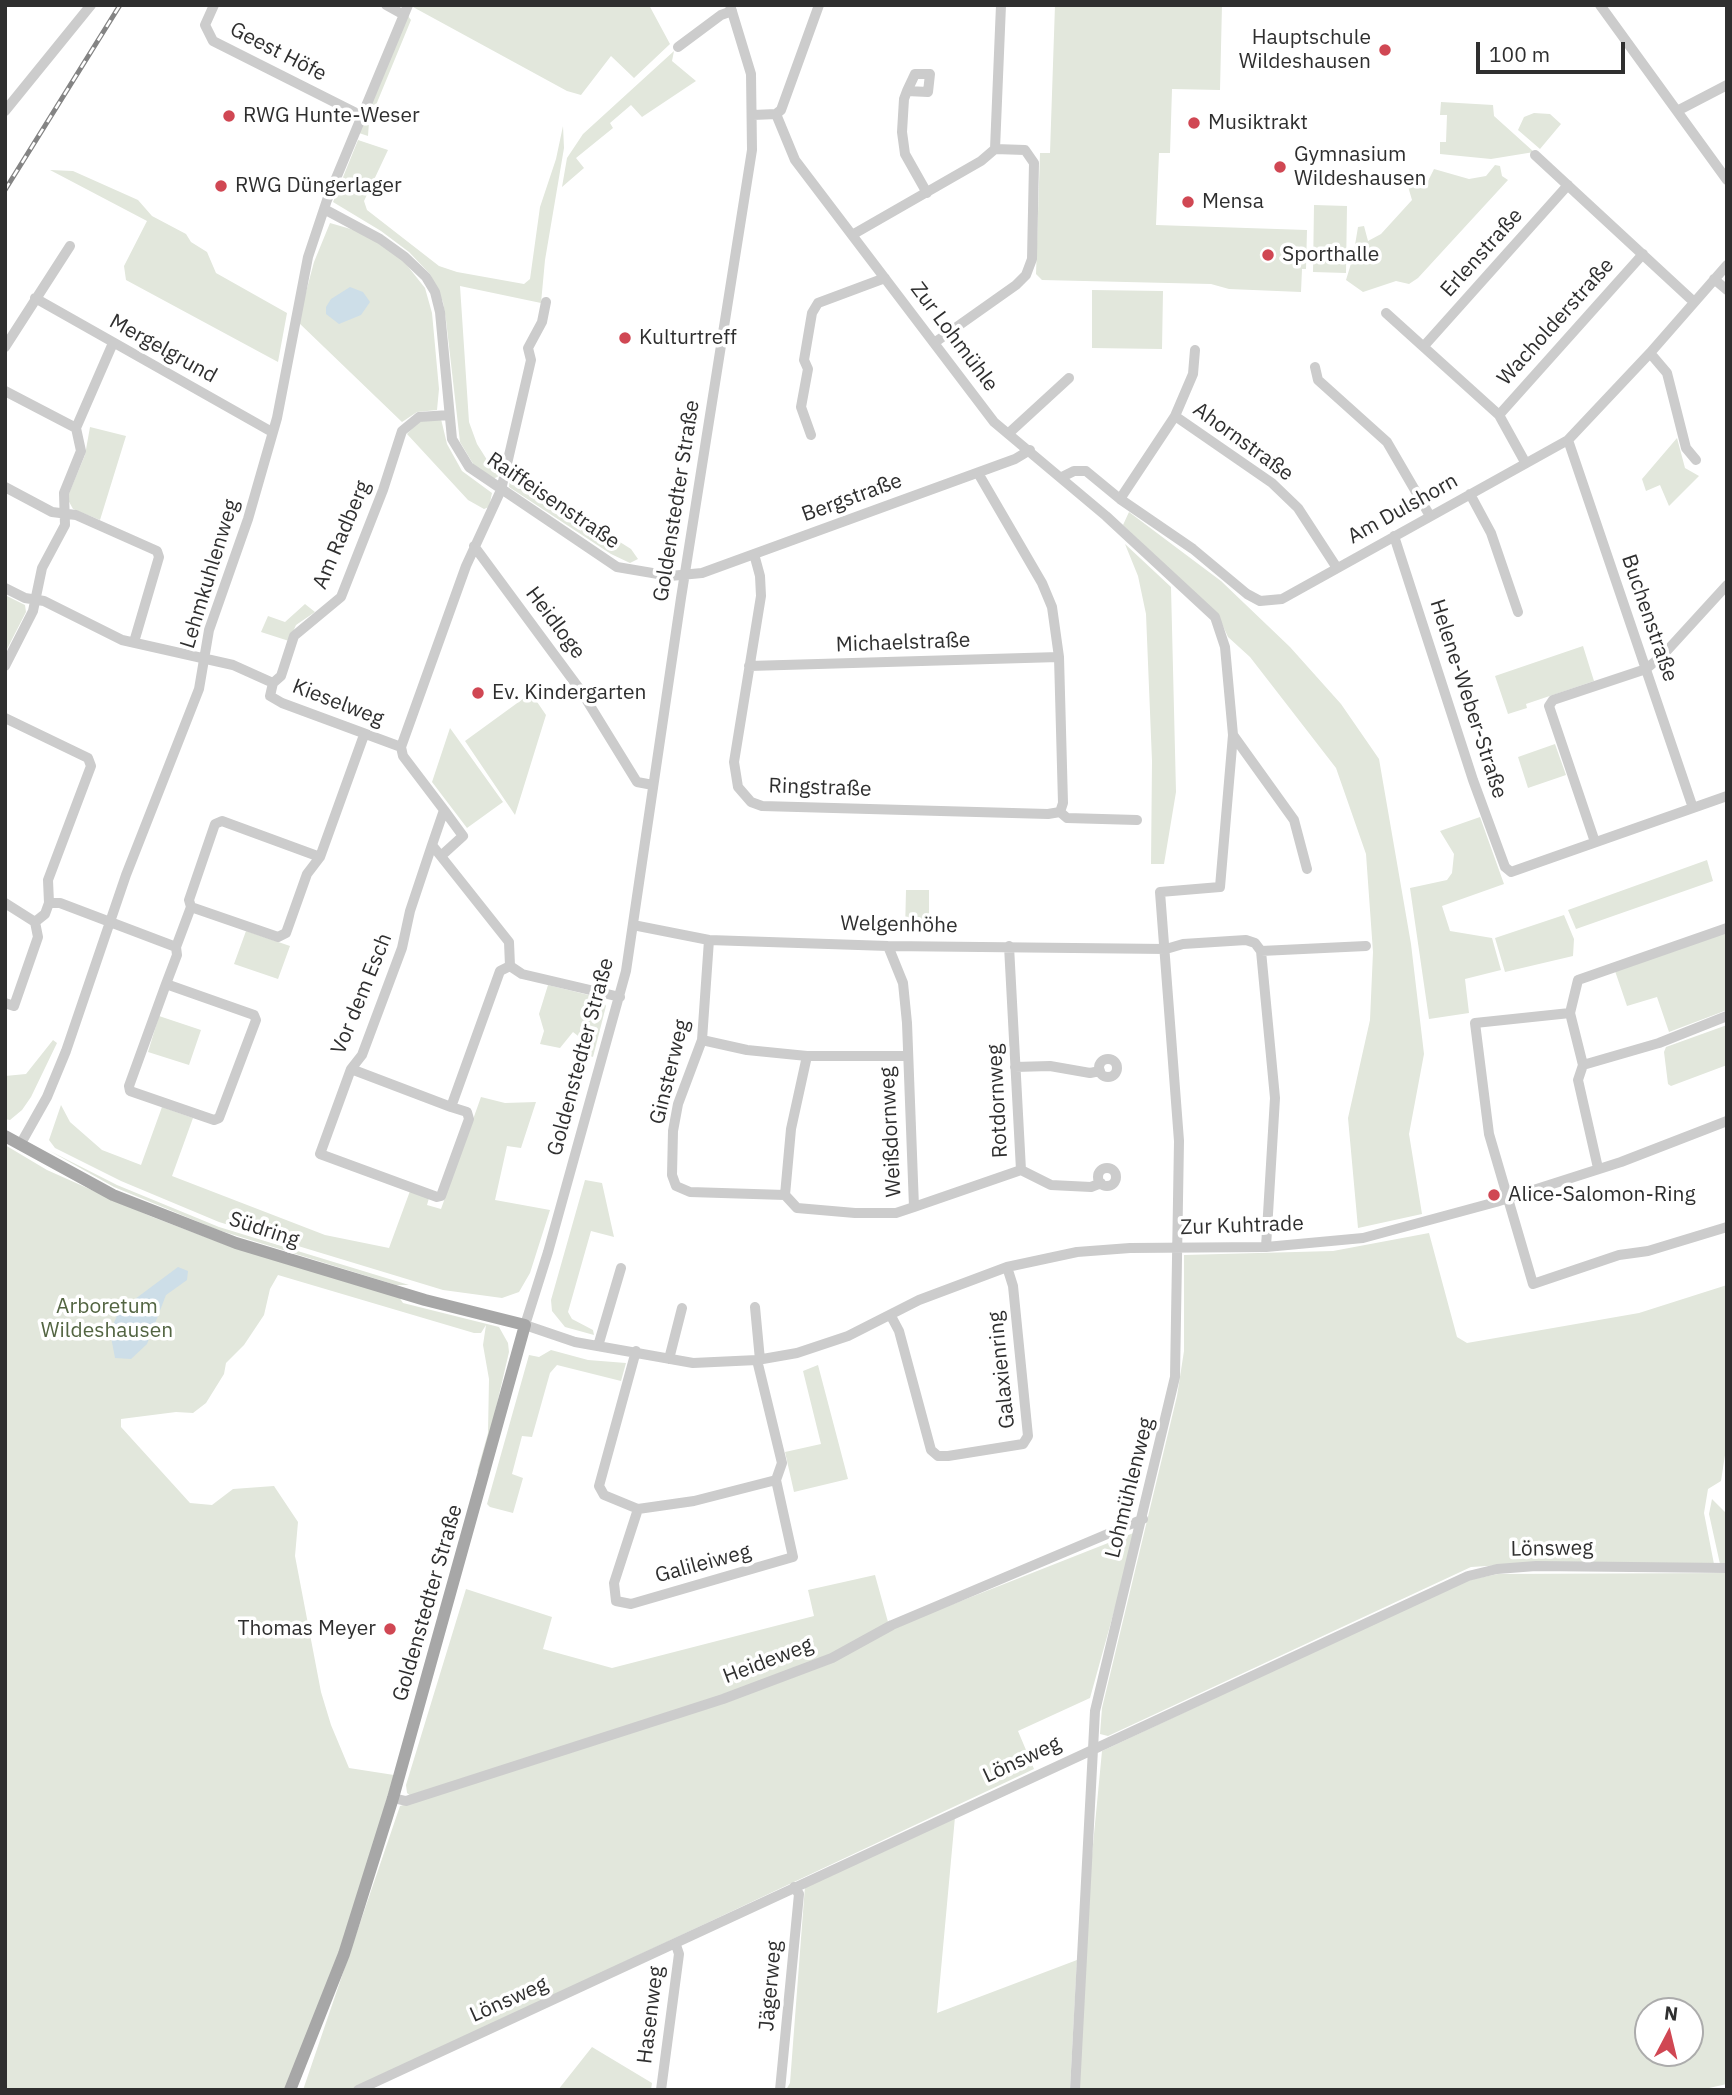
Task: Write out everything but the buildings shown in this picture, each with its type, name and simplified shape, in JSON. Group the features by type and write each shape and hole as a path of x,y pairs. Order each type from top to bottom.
{"main road":[{"name":"Südring","path":"5,1136 113,1195 236,1243 425,1300 525,1325"},
{"name":"Goldenstedter Straße","path":"290,2090 344,1954 393,1798 525,1325"}],"street":[{"path":"5,111 91,5"},
{"name":"Geest Höfe","path":"214,5 205,25 213,41 362,116"},
{"path":"386,5 406,10"},
{"path":"753,114 776,114 781,110 819,5"},
{"path":"995,149 1001,5"},
{"path":"1600,5 1727,180"},
{"path":"678,47 731,8"},
{"name":"Goldenstedter Straße","path":"525,1325 620,997 633,925 684,575 749,175 753,114 748,61 731,8"},
{"name":"Lehmkuhlenweg","path":"20,1145 47,1097 61,1062 109,923 199,689 216,606 248,519 283,390 306,266 324,209 406,10"},
{"path":"1678,111 1727,85"},
{"path":"907,91 902,132 905,154 927,193"},
{"name":"Zur Lohmühle","path":"776,114 795,160 995,422 1062,477 1142,549 1214,617 1218,624 1225,647 1233,735 1220,887 1160,892"},
{"path":"852,235 981,161 995,149 1021,149 1031,155 1035,167 1032,259 1026,275 934,343"},
{"path":"1535,155 1694,302"},
{"name":"Erlenstraße","path":"1424,346 1568,185"},
{"name":"Raiffeisenstraße","path":"324,209 380,239 405,257 430,285 440,312 452,439 468,467 617,567 670,576 684,575"},
{"path":"5,347 70,246"},
{"name":"Wacholderstraße","path":"1499,415 1643,254"},
{"name":"Am Dulshorn","path":"1062,477 1074,471 1086,471 1120,499 1193,549 1247,594 1260,601 1282,599 1568,439 1650,353 1727,265"},
{"path":"811,435 801,407 808,369 804,360 812,313 818,303 885,278"},
{"path":"1714,279 1727,290"},
{"name":"Mergelgrund","path":"35,298 272,432"},
{"path":"401,747 474,547 501,490 531,360 528,348 541,322 545,302"},
{"path":"1386,313 1499,415 1525,462"},
{"path":"5,666 33,611 42,568 65,525 64,493 81,451 76,428 113,343"},
{"name":"Ahornstraße","path":"1120,499 1175,416 1193,374 1195,350"},
{"path":"1650,353 1667,373 1686,447 1696,460"},
{"path":"1315,367 1318,380 1387,442 1430,516"},
{"path":"1009,433 1069,378"},
{"path":"5,391 76,428"},
{"name":"Am Radberg","path":"273,683 281,676 294,636 341,597 364,531 383,491 402,430 419,418 449,415"},
{"name":"Ahornstraße","path":"1175,416 1272,483 1306,519 1337,568"},
{"name":"Buchenstraße","path":"1568,439 1693,808"},
{"name":"Bergstraße","path":"684,575 702,573 1016,459 1030,450"},
{"path":"978,473 1042,583 1052,607 1059,657 1063,803 1060,812"},
{"path":"5,487 52,512 76,514 157,551 159,557 134,642"},
{"path":"1470,494 1491,533 1518,612"},
{"name":"Helene-Weber-Straße","path":"1394,536 1473,780 1505,867 1511,872 1594,842"},
{"name":"Heidloge","path":"474,547 581,691 637,782 653,785"},
{"name":"Ringstraße","path":"754,554 760,576 761,596 734,762 738,787 751,802 762,806 1048,814 1060,812 1067,818 1137,820"},
{"path":"1727,585 1663,655 1646,669 1553,700 1549,706 1594,842 1727,796"},
{"name":"Kieselweg","path":"5,588 44,601 122,640 233,665 273,683 270,696 282,703 401,747 403,756 463,836 441,856"},
{"name":"Michaelstraße","path":"749,666 1059,657"},
{"path":"5,718 89,758 91,766 48,880 46,914 35,922"},
{"path":"320,857 222,821 215,824 188,901 191,907 278,937 286,933 307,874 320,857 364,735"},
{"path":"1233,735 1294,820 1307,869"},
{"path":"444,810 432,845 509,942 510,966"},
{"name":"Vor dem Esch","path":"432,845 410,911 402,948 362,1055 351,1069 452,1107"},
{"name":"Lohmühlenweg","path":"1075,2090 1095,1711 1175,1377 1179,1141 1160,892"},
{"path":"5,903 35,922 38,937 14,1006 5,1003"},
{"path":"48,903 60,903 176,947"},
{"path":"166,984 254,1015 256,1020 219,1118 214,1120 130,1091 129,1086 166,984 177,955 176,947 191,907"},
{"name":"Welgenhöhe","path":"633,925 709,940 888,946 1166,949 1184,944 1247,940 1255,943 1261,951"},
{"path":"1598,1168 1578,1080 1583,1065 1570,1013 1578,980 1727,928"},
{"name":"Ginsterweg","path":"709,940 702,1040 685,1078 673,1131 672,1175 676,1186 691,1192 785,1195"},
{"name":"Weißdornweg","path":"888,946 903,983 914,1207 1021,1170"},
{"name":"Rotdornweg","path":"1009,946 1021,1170 1051,1185 1091,1187 1101,1183"},
{"path":"1266,1247 1275,1098 1261,951 1366,946"},
{"path":"510,966 522,974 620,997"},
{"path":"351,1069 320,1154 437,1197 441,1196 469,1119 467,1112 452,1107 500,971 510,966"},
{"path":"1570,1013 1475,1023 1489,1134 1533,1284 1619,1255 1648,1251 1727,1227"},
{"path":"1583,1065 1659,1043 1727,1017"},
{"path":"702,1040 747,1050 807,1056 907,1056"},
{"path":"807,1056 791,1129 785,1195 797,1208 896,1213 914,1207"},
{"path":"1015,1067 1050,1066 1090,1073 1100,1071"},
{"name":"Zur Kuhtrade","path":"525,1325 598,1346 669,1359 700,1363 759,1360 797,1353 891,1316 919,1300 1007,1267 1077,1252 1266,1247 1389,1233 1598,1168 1696,1135 1727,1121"},
{"name":"Galaxienring","path":"891,1316 899,1331 931,1450 938,1456 948,1457 1023,1444 1028,1436 1013,1286 1007,1267"},
{"path":"598,1346 621,1268"},
{"path":"636,1352 599,1486 604,1495 638,1508 694,1501 776,1480 782,1463 759,1360 755,1307"},
{"path":"669,1359 682,1308"},
{"name":"Galileiweg","path":"638,1508 614,1583 616,1601 631,1604 788,1560 794,1552 776,1480"},
{"name":"Heideweg","path":"393,1798 405,1801 723,1699 832,1658 892,1625 1143,1519"},
{"name":"Lönsweg","path":"358,2090 676,1945 1095,1747 1480,1572 1536,1566 1727,1568"},
{"name":"Jägerweg","path":"780,2090 799,1894 794,1887"},
{"name":"Hasenweg","path":"661,2090 679,1954 676,1945"}],"green space":[{"path":"397,5 649,5 670,44 634,78 611,56 581,95 567,91 413,7"},
{"path":"1055,5 1222,5 1220,90 1172,89 1170,153 1159,153 1156,225 1307,230 1306,269 1302,269 1301,292 1229,289 1211,284 1042,280 1036,274 1040,153 1050,153"},
{"path":"408,16 411,20 369,122 368,136 359,133"},
{"path":"674,51 672,61 696,81 642,117 631,105 610,123 613,128 576,158 584,168 562,187 567,158 583,134"},
{"path":"1441,102 1493,105 1494,116 1534,152 1491,159 1440,154 1440,142 1446,142 1447,115 1440,115"},
{"path":"1534,113 1550,114 1561,124 1540,149 1518,130 1524,117"},
{"path":"563,126 564,148 545,260 541,303 460,286 469,422 477,444 489,463 498,469 499,476 493,479 475,467 460,442 443,302 430,274 409,252 381,231 333,202 358,140 388,150 364,201 367,210 439,266 457,272 524,284 530,279 540,207 556,159"},
{"path":"1495,165 1500,166 1502,176 1508,180 1418,278 1409,284 1396,281 1363,292 1346,280 1358,227 1364,226 1368,241 1381,234 1412,200 1407,183 1412,178 1427,183 1434,169 1469,179 1486,176"},
{"path":"50,170 73,171 138,200 152,216 186,234 191,242 207,252 216,273 287,313 278,362 126,280 124,266 147,221"},
{"path":"1314,205 1347,206 1346,273 1313,272"},
{"path":"330,223 361,232 402,259 425,288 432,313 439,389 437,410 417,412 402,422 298,322 314,262"},
{"path":"1092,290 1163,291 1162,349 1092,348"},
{"path":"441,419 447,444 462,471 492,493 489,507 484,509 468,500 407,434 419,421"},
{"path":"90,427 126,436 100,520 73,509 67,498 85,455"},
{"path":"1677,438 1685,468 1699,476 1669,506 1660,485 1646,491 1642,479"},
{"path":"510,477 531,486 631,549 638,559 630,563 611,554 509,487"},
{"path":"1129,512 1221,581 1290,647 1341,704 1379,759 1411,944 1424,1054 1409,1134 1422,1214 1358,1228 1348,1118 1370,1020 1373,952 1366,854 1336,768 1250,657 1228,637 1218,615 1123,525"},
{"path":"1125,544 1171,587 1176,792 1164,864 1151,864 1152,761 1146,614 1138,576"},
{"path":"5,595 25,605 26,612 6,651"},
{"path":"305,604 315,612 296,625 289,641 261,632 268,616 285,622"},
{"path":"1583,646 1594,681 1526,704 1527,708 1508,714 1495,676"},
{"path":"531,693 546,715 515,815 465,741"},
{"path":"450,728 503,802 467,828 432,782"},
{"path":"1555,744 1566,775 1528,788 1518,757"},
{"path":"1480,817 1504,884 1442,906 1450,931 1492,938 1501,970 1465,979 1469,1013 1429,1019 1410,888 1447,880 1452,873 1454,854 1440,831"},
{"path":"1707,860 1713,881 1576,929 1568,910"},
{"path":"906,890 929,890 929,932 905,932"},
{"path":"1564,915 1574,939 1573,956 1505,972 1495,938"},
{"path":"246,931 290,946 278,979 234,964"},
{"path":"1725,933 1727,1010 1669,1032 1657,997 1627,1006 1615,971"},
{"path":"548,985 601,998 606,1006 593,1057 588,1055 592,1047 573,1032 560,1048 540,1044 544,1031 539,1014"},
{"path":"159,1016 201,1030 189,1065 148,1052"},
{"path":"1727,1025 1727,1065 1671,1086 1668,1084 1664,1052 1666,1047"},
{"path":"53,1040 57,1043 31,1097 22,1110 10,1120 5,1119 5,1076 26,1074"},
{"path":"481,1097 505,1103 536,1102 521,1148 507,1146 495,1200 550,1210 530,1273 519,1292 502,1298 443,1290 219,1222 121,1181 55,1148 49,1140 61,1105 70,1122 102,1150 141,1165 162,1107 193,1118 172,1176 325,1235 389,1248 410,1191 429,1198 427,1205 441,1209"},
{"name":"Arboretum Wildeshausen","path":"5,1145 47,1170 150,1216 229,1246 399,1297 403,1303 499,1327 508,1343 509,1352 482,1468 477,1472 488,1433 489,1379 483,1345 486,1325 481,1333 474,1333 278,1275 270,1289 264,1315 244,1345 226,1363 224,1374 206,1403 193,1413 176,1412 121,1419 121,1427 190,1503 212,1505 233,1489 274,1486 298,1522 295,1556 321,1692 331,1725 349,1768 394,1775 341,1951 286,2090 5,2090"},
{"path":"50,1151 117,1185 219,1227 409,1285 396,1285 218,1230 114,1187"},
{"path":"585,1180 602,1183 614,1237 591,1231 568,1312 572,1319 593,1330 594,1335 565,1327 552,1311 551,1300"},
{"path":"1429,1233 1457,1337 1467,1343 1639,1313 1727,1285 1727,1442 1721,1481 1708,1489 1704,1513 1714,1564 1534,1563 1471,1567 1108,1736 1100,1734 1102,1708 1177,1396 1184,1351 1184,1255 1333,1251"},
{"path":"551,1350 588,1360 626,1363 621,1381 557,1365 550,1373 532,1437 522,1436 512,1474 523,1478 513,1513 490,1507 487,1504 529,1355 539,1357"},
{"path":"818,1365 848,1479 794,1492 785,1452 821,1444 803,1371"},
{"path":"1712,1499 1727,1514 1727,1564 1720,1564 1709,1514"},
{"path":"1136,1532 1090,1698 1018,1731 1034,1769 352,2090 303,2090 400,1806 724,1700 890,1629"},
{"path":"1727,1573 1727,2084 1700,2090 1079,2090 1090,1876 1102,1751 1464,1581 1498,1574"},
{"path":"875,1575 888,1622 831,1654 700,1703 412,1797 407,1793 406,1785 466,1589 552,1617 543,1649 612,1668 814,1616 808,1590"},
{"path":"955,1817 937,2013 1077,1960 1070,2090 786,2090 790,2083 805,1886"},
{"path":"592,2047 652,2083 651,2090 558,2090"}],"shaded area":[{"path":"350,287 363,292 370,302 361,315 339,324 326,314 326,307 331,299"},
{"path":"178,1267 188,1271 187,1280 166,1295 147,1344 131,1359 115,1358 110,1332 119,1311"}],"railway":[{"path":"5,190 120,5"}],"place":[{"name":"Hauptschule Wildeshausen","path":"1385,50"},
{"name":"RWG Hunte-Weser","path":"229,116"},
{"name":"Musiktrakt","path":"1194,123"},
{"name":"Gymnasium Wildeshausen","path":"1280,167"},
{"name":"RWG Düngerlager","path":"221,186"},
{"name":"Mensa","path":"1188,202"},
{"name":"Sporthalle","path":"1268,255"},
{"name":"Kulturtreff","path":"625,338"},
{"name":"Ev. Kindergarten","path":"478,693"},
{"name":"Alice-Salomon-Ring","path":"1494,1195"},
{"name":"Thomas Meyer","path":"390,1629"}]}
